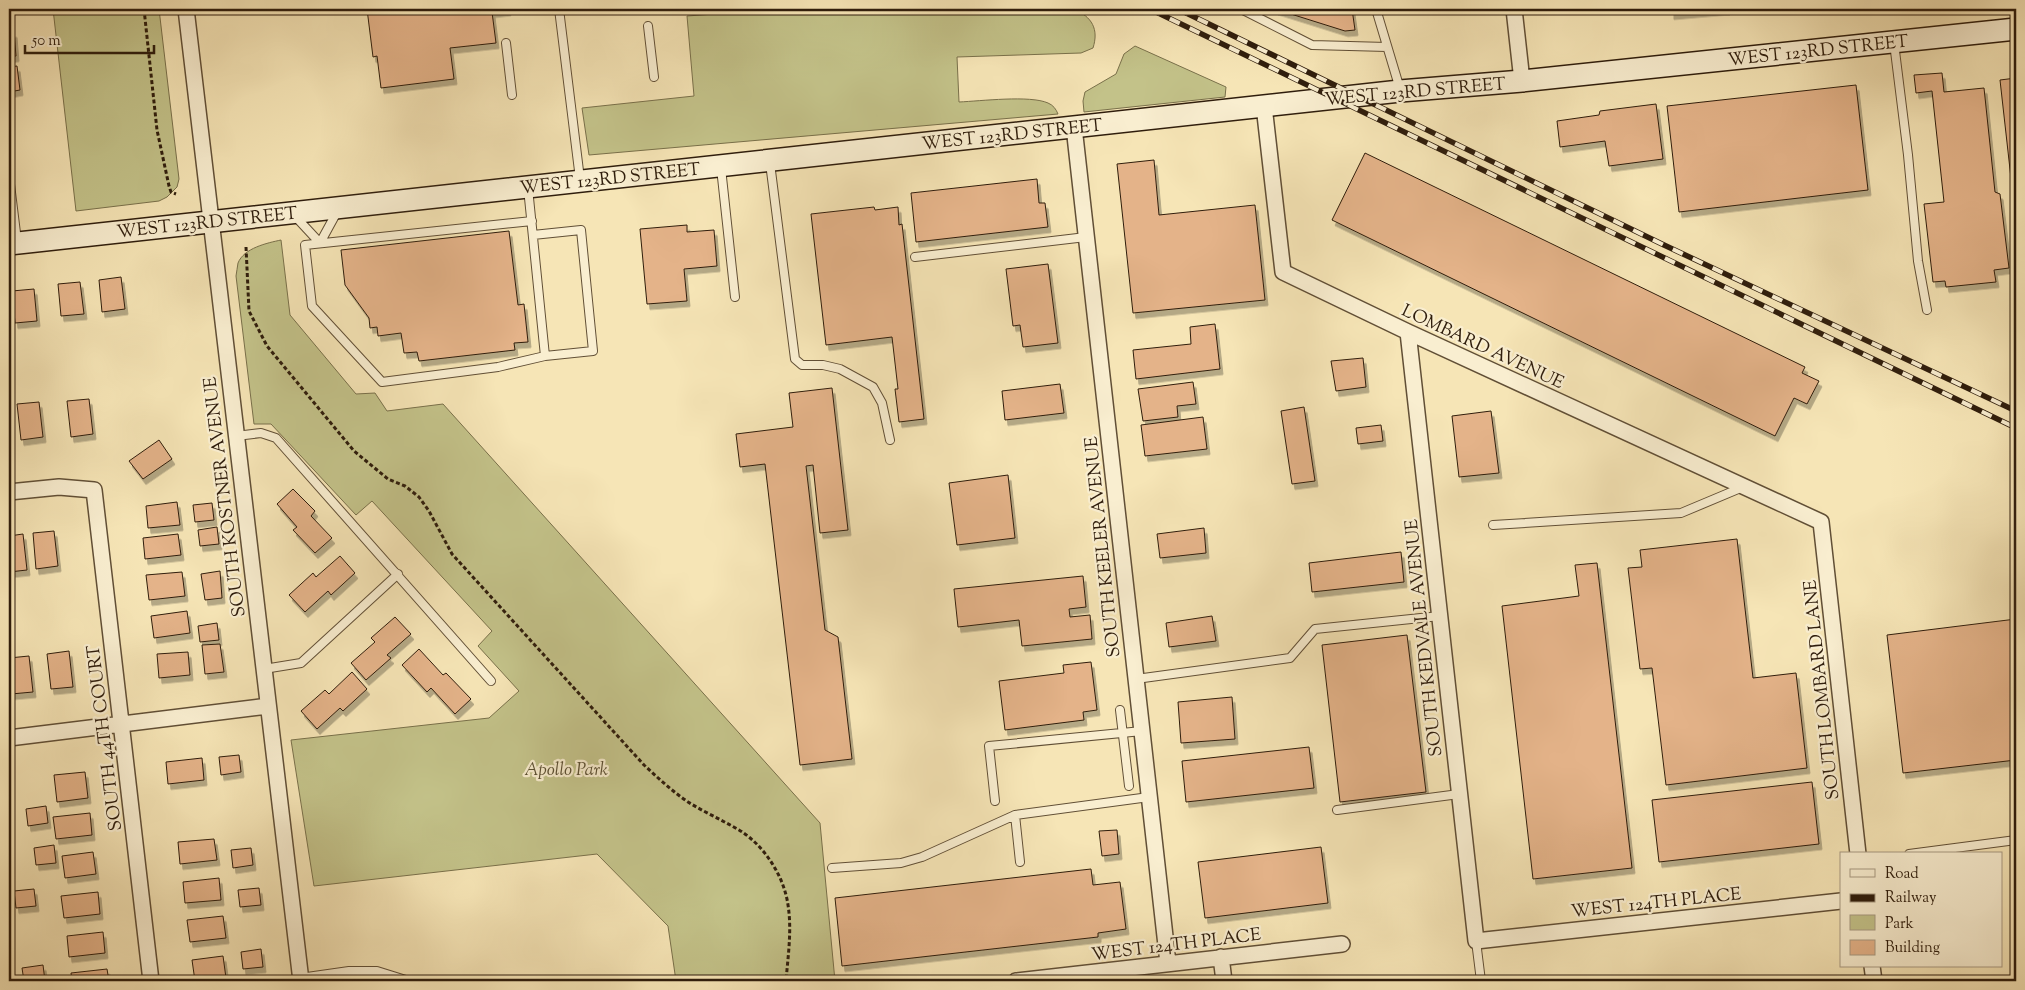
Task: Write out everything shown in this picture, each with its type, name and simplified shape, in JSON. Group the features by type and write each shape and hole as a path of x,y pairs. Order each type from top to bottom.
{"street":[{"name":"SOUTH KOSTNER AVENUE","path":"186,9 301,979"},
{"path":"1514,9 1522,81"},
{"name":"WEST 123RD STREET","path":"13,244 1400,91 1522,81 2016,29"},
{"name":"LOMBARD AVENUE","path":"1264,106 1283,272 1408,332 1821,522"},
{"name":"SOUTH KEELER AVENUE","path":"1074,127 1168,963"},
{"name":"SOUTH KEDVALE AVENUE","path":"1408,332 1476,941"},
{"name":"SOUTH 44TH COURT","path":"9,492 59,487 94,490 151,981"},
{"name":"SOUTH LOMBARD LANE","path":"1821,522 1858,852"},
{"path":"9,738 268,706"},
{"name":"WEST 124TH PLACE","path":"1476,941 1840,901"},
{"name":"WEST 124TH PLACE","path":"1016,981 1342,944"},
{"path":"1221,957 1224,981"},
{"path":"1872,968 1874,981"}],"lane":[{"path":"559,9 580,182"},
{"path":"1241,9 1312,46 1387,47"},
{"path":"1376,9 1400,91"},
{"path":"648,26 654,77"},
{"path":"1894,42 1908,155 1918,261 1927,310"},
{"path":"506,43 512,95"},
{"path":"769,161 795,359 802,365 840,369 873,387 882,403 890,440"},
{"path":"720,166 735,297"},
{"path":"9,176 13,244"},
{"path":"528,187 545,356"},
{"path":"320,243 339,208"},
{"path":"292,213 320,243"},
{"path":"532,221 305,245 312,306 382,382 498,366 545,356 593,351 581,230 533,235"},
{"path":"915,257 1086,237"},
{"path":"236,436 261,432 276,438 491,681"},
{"path":"1493,525 1681,513 1744,487"},
{"path":"264,669 301,663 398,574"},
{"path":"1136,679 1290,658 1316,629 1440,616"},
{"path":"1120,710 1129,786"},
{"path":"995,801 989,746 1142,732"},
{"path":"1337,810 1460,794"},
{"path":"832,868 901,863 922,857 1015,815 1150,797"},
{"path":"1015,815 1020,862"},
{"path":"1924,852 2016,840"},
{"path":"1476,941 1481,981"},
{"path":"349,971 350,981"},
{"path":"301,979 349,971 377,971 409,981"}],"path":[{"path":"144,9 157,130 169,186 171,192 176,194"},
{"path":"246,247 248,311 255,325 267,346 354,451 388,479 405,486 419,497 430,511 452,554 644,765 688,802 739,830 755,842 770,862 782,882 788,904 790,927 786,981"}],"green space":[{"path":"53,9 159,9 179,179 177,187 167,197 159,201 76,211"},
{"path":"784,9 1074,9 1090,20 1094,29 1095,41 1093,48 1081,53 957,57 959,102 1030,99 1050,104 1058,114 589,155 582,108 694,96 687,16"},
{"path":"1135,46 1226,87 1225,97 1084,112 1083,101 1085,92 1116,74 1124,54"},
{"name":"Apollo Park","path":"281,240 290,315 356,394 375,393 387,411 443,404 820,823 835,981 676,981 668,926 597,854 314,886 291,740 489,718 519,691 478,646 492,631 372,501 356,515 271,424 254,424 236,276 237,266 241,258 251,250"}],"building":[{"path":"367,9 508,10 492,12 496,43 450,48 454,79 381,88 377,56 373,57"},
{"path":"1275,9 1352,9 1355,30 1345,31"},
{"path":"1671,9 1727,9 1671,14"},
{"path":"9,32 14,32 16,56 9,57"},
{"path":"17,66 20,90 9,92 9,67"},
{"path":"1942,73 1944,92 1984,88 1995,192 2000,194 2009,268 1994,270 1996,282 1946,287 1945,281 1933,282 1924,204 1944,202 1932,91 1916,93 1914,75"},
{"path":"2016,78 2016,223 2000,80"},
{"path":"1856,85 1868,190 1679,212 1667,106"},
{"path":"1656,104 1663,159 1609,166 1605,141 1560,147 1557,121 1599,115 1600,111"},
{"path":"1365,153 1805,367 1802,373 1819,381 1807,404 1794,398 1775,436 1332,220"},
{"path":"1154,160 1159,215 1255,205 1265,300 1133,313 1117,164"},
{"path":"1037,179 1039,203 1045,203 1048,227 916,242 911,193"},
{"path":"874,207 875,210 898,207 899,225 902,224 924,419 899,422 895,389 898,389 892,337 826,345 811,214"},
{"path":"687,225 687,232 714,230 717,266 684,269 687,301 647,304 640,229"},
{"path":"509,231 518,305 524,304 528,342 514,343 515,350 419,361 417,352 404,353 401,333 378,336 377,327 370,328 369,318 345,285 341,250"},
{"path":"1048,264 1058,343 1023,347 1020,325 1013,326 1006,269"},
{"path":"121,277 125,309 102,312 99,280"},
{"path":"80,282 84,314 61,316 58,284"},
{"path":"34,289 37,321 15,323 12,291"},
{"path":"1215,324 1220,369 1136,379 1133,350 1191,344 1190,327"},
{"path":"1363,358 1366,387 1336,391 1331,361"},
{"path":"1193,382 1196,404 1177,406 1178,417 1143,421 1138,389"},
{"path":"1060,384 1064,413 1005,420 1002,391"},
{"path":"832,388 848,530 820,533 813,465 806,466 825,630 838,637 852,759 800,765 765,464 740,467 736,434 793,427 789,393"},
{"path":"89,399 93,434 71,437 67,401"},
{"path":"39,402 43,437 21,440 17,404"},
{"path":"1304,407 1315,481 1292,484 1281,411"},
{"path":"1491,411 1499,473 1459,477 1452,416"},
{"path":"1203,417 1207,449 1145,456 1141,425"},
{"path":"1381,425 1383,441 1358,444 1356,428"},
{"path":"159,440 172,459 143,479 129,461"},
{"path":"1008,475 1015,538 957,545 949,483"},
{"path":"293,489 315,511 311,516 332,538 315,553 293,530 297,527 277,504"},
{"path":"177,502 180,525 148,528 146,506"},
{"path":"212,503 214,520 195,522 193,505"},
{"path":"217,527 219,544 200,546 198,530"},
{"path":"1204,528 1206,553 1160,558 1157,534"},
{"path":"54,531 58,566 36,569 33,533"},
{"path":"23,534 27,570 9,572 9,536"},
{"path":"178,534 181,555 145,559 143,538"},
{"path":"1737,539 1753,678 1796,673 1807,768 1666,785 1652,668 1640,669 1628,568 1642,567 1640,550"},
{"path":"1401,552 1404,582 1312,592 1309,563"},
{"path":"340,556 355,573 331,595 328,591 305,612 289,595 313,573 316,577"},
{"path":"1597,563 1632,868 1533,879 1502,606 1579,596 1575,565"},
{"path":"220,571 222,598 205,600 201,574"},
{"path":"182,572 185,596 149,600 146,575"},
{"path":"1083,576 1086,607 1069,609 1070,617 1090,615 1092,639 1022,646 1019,620 958,627 954,589"},
{"path":"187,611 190,633 154,638 151,616"},
{"path":"1212,616 1216,641 1169,647 1166,623"},
{"path":"395,617 411,634 387,655 391,658 366,680 351,663 375,642 371,638"},
{"path":"2016,619 2016,760 1903,773 1887,635"},
{"path":"217,623 219,640 200,642 198,626"},
{"path":"1407,635 1426,792 1340,802 1322,645"},
{"path":"220,644 224,672 205,674 202,645"},
{"path":"419,649 443,675 446,673 471,699 455,714 431,688 427,692 402,665"},
{"path":"69,651 73,687 51,689 47,654"},
{"path":"188,652 190,675 159,678 157,654"},
{"path":"29,656 33,692 11,694 9,658"},
{"path":"1091,662 1097,710 1083,712 1084,720 1005,730 999,681 1064,673 1063,665"},
{"path":"352,672 367,689 343,711 340,708 317,729 301,711 325,690 329,694"},
{"path":"1232,697 1235,739 1181,743 1178,702"},
{"path":"1309,747 1314,788 1186,802 1182,761"},
{"path":"239,755 241,772 221,775 219,757"},
{"path":"202,758 204,780 168,784 166,762"},
{"path":"85,772 88,798 57,802 54,775"},
{"path":"1812,782 1819,844 1659,862 1652,800"},
{"path":"46,806 48,823 28,826 26,809"},
{"path":"90,813 92,835 56,839 53,817"},
{"path":"1117,830 1119,854 1102,856 1099,831"},
{"path":"214,839 217,860 180,864 178,842"},
{"path":"54,845 56,863 36,865 34,848"},
{"path":"1321,847 1328,903 1205,918 1198,862"},
{"path":"251,848 253,865 233,868 231,850"},
{"path":"93,852 96,874 65,878 62,856"},
{"path":"1091,869 1093,885 1120,882 1126,929 1098,933 1098,937 842,966 835,898"},
{"path":"219,878 221,900 185,903 183,882"},
{"path":"259,888 261,905 240,907 238,890"},
{"path":"34,889 36,906 16,908 14,891"},
{"path":"98,892 100,914 64,918 61,896"},
{"path":"223,916 226,938 190,942 187,920"},
{"path":"103,932 105,953 69,957 67,936"},
{"path":"261,949 263,967 243,969 241,952"},
{"path":"223,956 226,978 195,981 192,960"},
{"path":"43,965 45,981 24,981 22,968"},
{"path":"107,969 109,981 72,981 71,973"}],"railway":[{"path":"1150,9 2016,428"},
{"path":"1178,9 1664,245 2016,411"}]}
